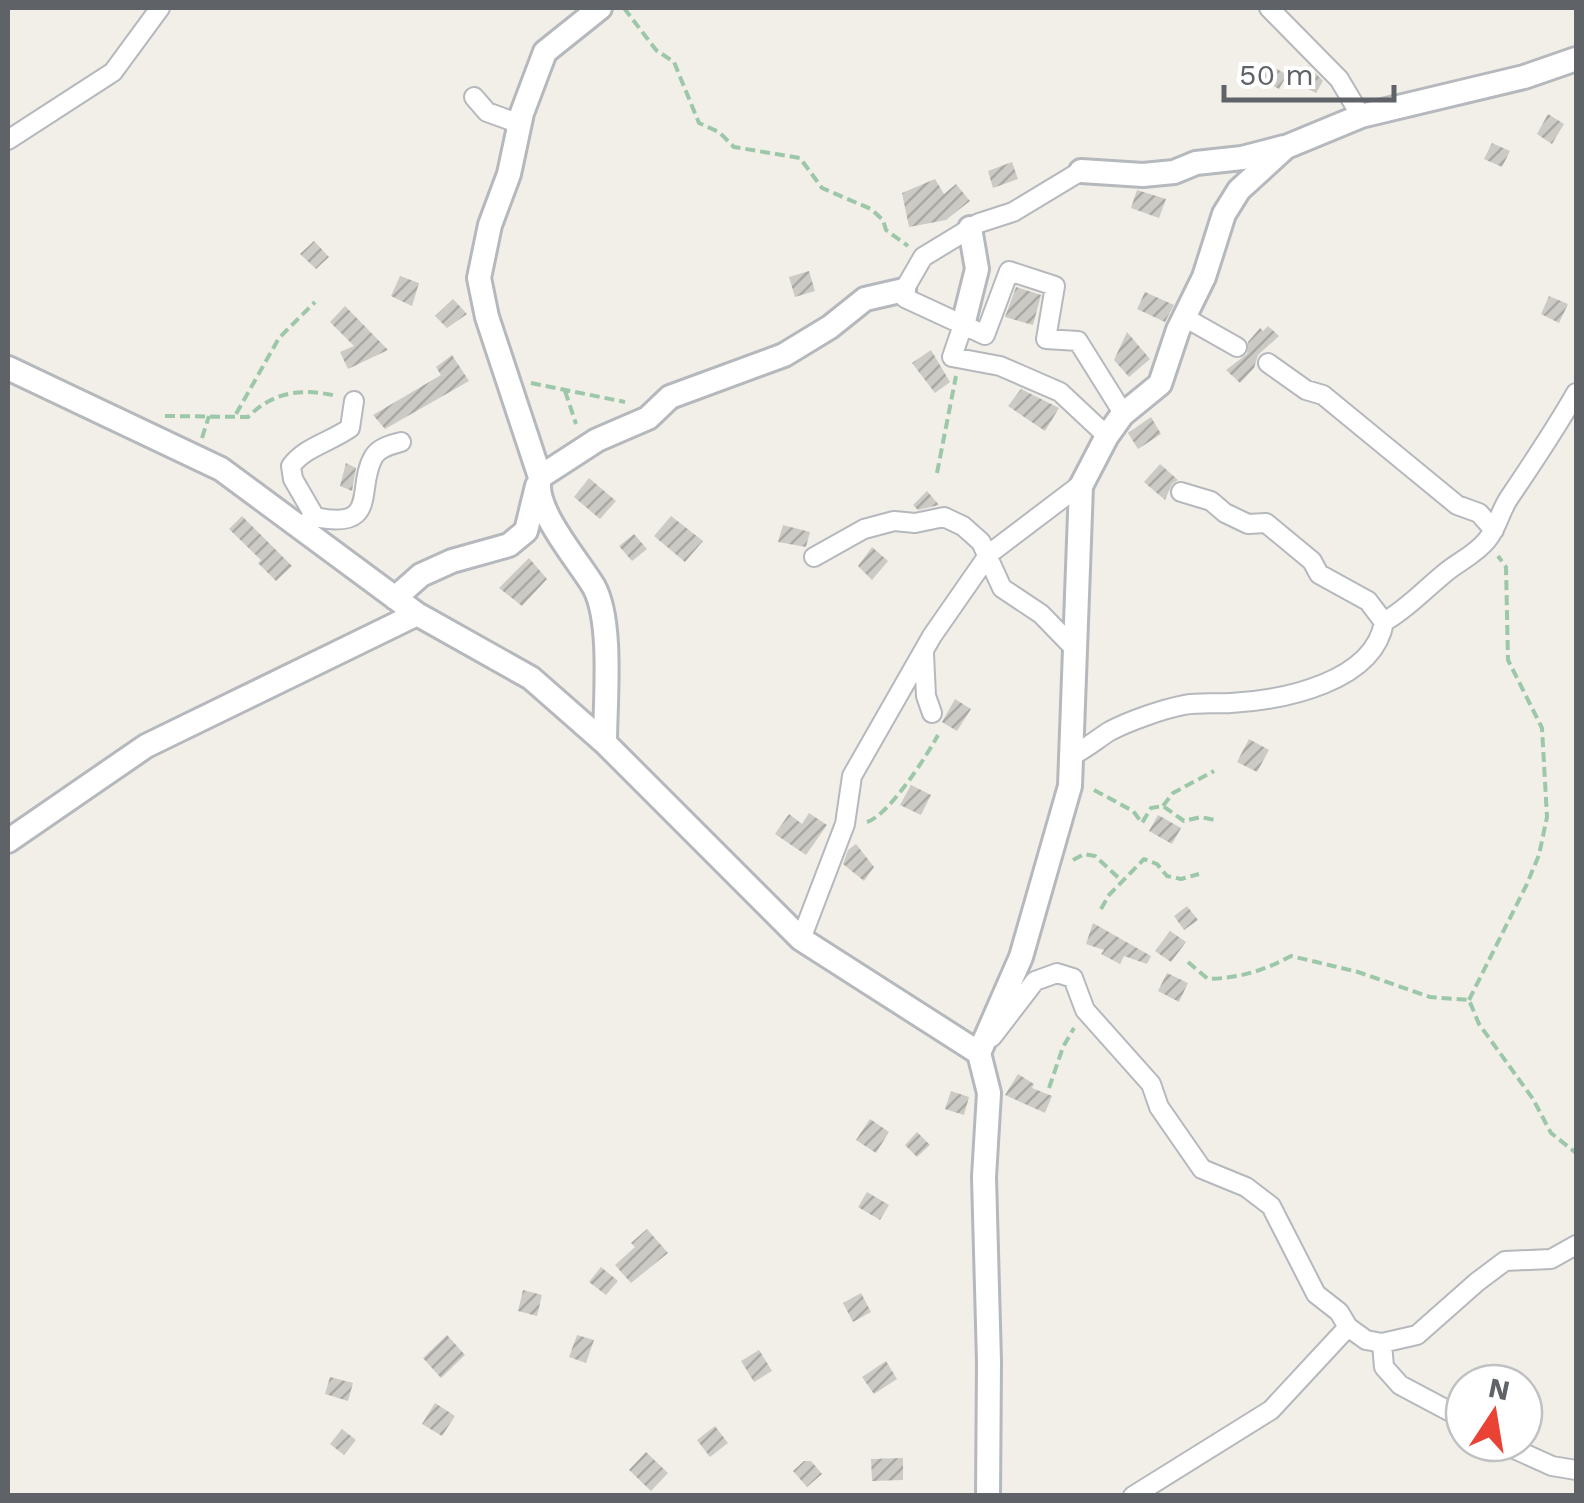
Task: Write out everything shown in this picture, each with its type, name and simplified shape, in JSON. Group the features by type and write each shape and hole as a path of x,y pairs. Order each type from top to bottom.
{"street":[{"path":"8,140 113,72 160,8"},
{"path":"600,8 545,52 490,225 479,278 506,381 558,536 596,590 605,623 605,743"},
{"path":"1269,8 1339,78 1361,116"},
{"path":"1124,413 1078,341 1046,339 1055,286 1008,271 985,335 905,298 904,290 923,258 970,228 1012,212 1081,172 1174,172 1196,163 1242,158 1286,147 1361,116 1524,76 1576,59"},
{"path":"474,96 487,112 520,124"},
{"path":"988,1496 984,1177 989,1094 979,1053 1021,957 1070,786 1081,486 1106,436 1124,413 1160,384 1184,317 1204,277 1224,214 1239,190 1286,147"},
{"path":"970,228 977,269 952,357 1000,366 1060,392 1106,436"},
{"path":"395,598 421,575 452,561 508,545 526,531 539,481 596,440 648,418 670,397 784,355 830,327 865,299 904,290"},
{"path":"1184,317 1237,347"},
{"path":"1268,363 1306,390 1323,395 1458,505 1479,513 1490,535"},
{"path":"8,368 221,469 307,522 417,614 531,678 605,743 801,939 979,1053"},
{"path":"1384,622 1399,614 1448,570 1467,560 1490,535 1505,503 1537,461 1576,394"},
{"path":"307,522 291,466 301,452 350,428 354,401"},
{"path":"307,522 348,519 360,507 372,458 381,448 401,442"},
{"path":"801,939 846,824 852,776 924,649 989,554 1084,482"},
{"path":"1071,756 1111,730 1163,711 1187,704 1257,700 1310,688 1348,674 1368,658 1381,640 1384,622 1368,601 1319,574 1312,561 1266,523 1248,524 1211,501 1181,492"},
{"path":"814,557 864,529 894,521 915,524 944,517 963,526 989,554 1002,588 1041,614 1076,650"},
{"path":"8,840 146,746 417,614"},
{"path":"924,649 926,696 932,714"},
{"path":"979,1053 1034,981 1057,973 1074,978 1085,1010 1152,1084 1159,1107 1202,1169 1246,1187 1271,1206 1316,1294 1366,1340 1382,1343 1417,1336 1505,1262 1551,1260 1576,1245"},
{"path":"1133,1496 1271,1410 1348,1327"},
{"path":"1382,1343 1384,1366 1400,1385 1444,1408"},
{"path":"1544,1462 1576,1470"}],"path":[{"path":"624,8 656,50 674,62 699,124 719,132 734,148 800,158 822,188 872,209 886,230 923,258"},
{"path":"236,414 279,338 315,302"},
{"path":"938,473 954,400 956,376 952,357"},
{"path":"506,381 638,404 664,404"},
{"path":"565,391 577,427"},
{"path":"158,416 248,417 282,393 324,393 354,401"},
{"path":"1490,535 1506,566 1508,660 1542,728 1546,817 1526,886 1470,1000 1479,1024 1533,1099 1551,1133 1576,1153"},
{"path":"846,824 878,819 924,761 938,735"},
{"path":"1163,806 1172,793 1214,771"},
{"path":"1070,786 1091,788 1117,801 1133,811 1142,823 1151,808 1163,806 1184,821 1202,817 1214,820"},
{"path":"1046,869 1063,866 1084,854 1095,856 1122,881"},
{"path":"1101,909 1144,859 1157,864 1167,876 1182,879 1199,874"},
{"path":"1188,962 1208,979 1232,978 1262,972 1291,956 1358,972 1430,997 1470,1000"},
{"path":"1049,1088 1063,1048 1085,1010"}],"building":[{"path":"1267,63 1287,75 1279,89 1259,78"},
{"path":"1308,65 1323,81 1316,93 1298,84"},
{"path":"1548,114 1564,124 1552,144 1537,134"},
{"path":"1492,143 1510,151 1502,167 1484,159"},
{"path":"1012,162 1018,179 993,188 988,171"},
{"path":"935,179 944,194 956,184 970,201 946,220 909,227 902,193"},
{"path":"1137,190 1166,199 1159,218 1131,208"},
{"path":"314,241 329,257 316,269 300,254"},
{"path":"809,271 815,291 795,297 789,277"},
{"path":"400,276 419,283 412,306 391,296"},
{"path":"1016,287 1041,295 1033,325 1005,317"},
{"path":"1145,292 1174,305 1165,322 1137,309"},
{"path":"1549,296 1568,304 1559,323 1541,314"},
{"path":"453,299 467,314 447,328 435,316"},
{"path":"345,306 388,350 348,369 340,352 354,346 330,322"},
{"path":"1268,326 1279,336 1258,355 1254,368 1240,383 1226,370 1247,354 1248,342 1260,328 1263,331"},
{"path":"1127,332 1150,359 1129,377 1114,360"},
{"path":"931,350 950,382 935,393 912,363"},
{"path":"452,355 469,381 385,429 373,415 441,375 436,367"},
{"path":"1021,389 1059,408 1045,431 1008,406"},
{"path":"1151,417 1161,434 1138,449 1128,433"},
{"path":"346,463 356,468 352,491 340,486"},
{"path":"1160,464 1178,480 1165,500 1144,482"},
{"path":"589,478 616,501 600,519 574,497"},
{"path":"927,491 939,505 918,510 913,505"},
{"path":"242,516 292,566 276,581 229,529"},
{"path":"671,516 703,541 685,562 654,536"},
{"path":"783,525 810,532 806,547 778,542"},
{"path":"634,534 647,549 632,561 619,546"},
{"path":"872,547 888,561 872,580 858,566"},
{"path":"529,558 547,579 522,606 499,588"},
{"path":"955,699 971,709 957,731 942,722"},
{"path":"1249,739 1269,750 1257,772 1237,762"},
{"path":"911,785 931,795 921,815 900,805"},
{"path":"809,813 827,825 806,855 775,834 789,814 802,824"},
{"path":"1158,815 1181,828 1172,844 1149,831"},
{"path":"856,844 874,867 864,881 843,864 848,850"},
{"path":"1187,906 1198,920 1184,930 1174,916"},
{"path":"1093,923 1151,956 1147,964 1124,956 1120,964 1101,954 1104,950 1086,944"},
{"path":"1170,931 1186,942 1171,962 1155,951"},
{"path":"1167,973 1188,983 1179,1002 1158,991"},
{"path":"1018,1074 1034,1084 1032,1088 1052,1096 1045,1113 1005,1095"},
{"path":"951,1091 969,1097 964,1115 945,1109"},
{"path":"870,1119 889,1132 876,1153 856,1140"},
{"path":"917,1132 930,1145 917,1157 905,1145"},
{"path":"867,1192 889,1205 880,1220 858,1207"},
{"path":"647,1229 668,1253 631,1283 615,1265"},
{"path":"601,1267 618,1281 606,1295 589,1282"},
{"path":"523,1290 542,1295 537,1316 518,1311"},
{"path":"861,1293 871,1312 853,1322 843,1303"},
{"path":"447,1335 465,1355 441,1378 423,1358"},
{"path":"577,1335 594,1340 586,1363 569,1357"},
{"path":"759,1350 772,1371 754,1382 741,1361"},
{"path":"886,1361 897,1379 874,1394 862,1377"},
{"path":"330,1377 353,1383 348,1401 325,1394"},
{"path":"435,1403 455,1416 442,1436 422,1424"},
{"path":"715,1426 728,1443 710,1457 697,1440"},
{"path":"342,1429 356,1440 344,1455 330,1444"},
{"path":"646,1452 668,1473 651,1491 629,1470"},
{"path":"903,1458 903,1480 872,1481 871,1459"},
{"path":"804,1461 811,1461 822,1474 807,1487 793,1471"}]}
